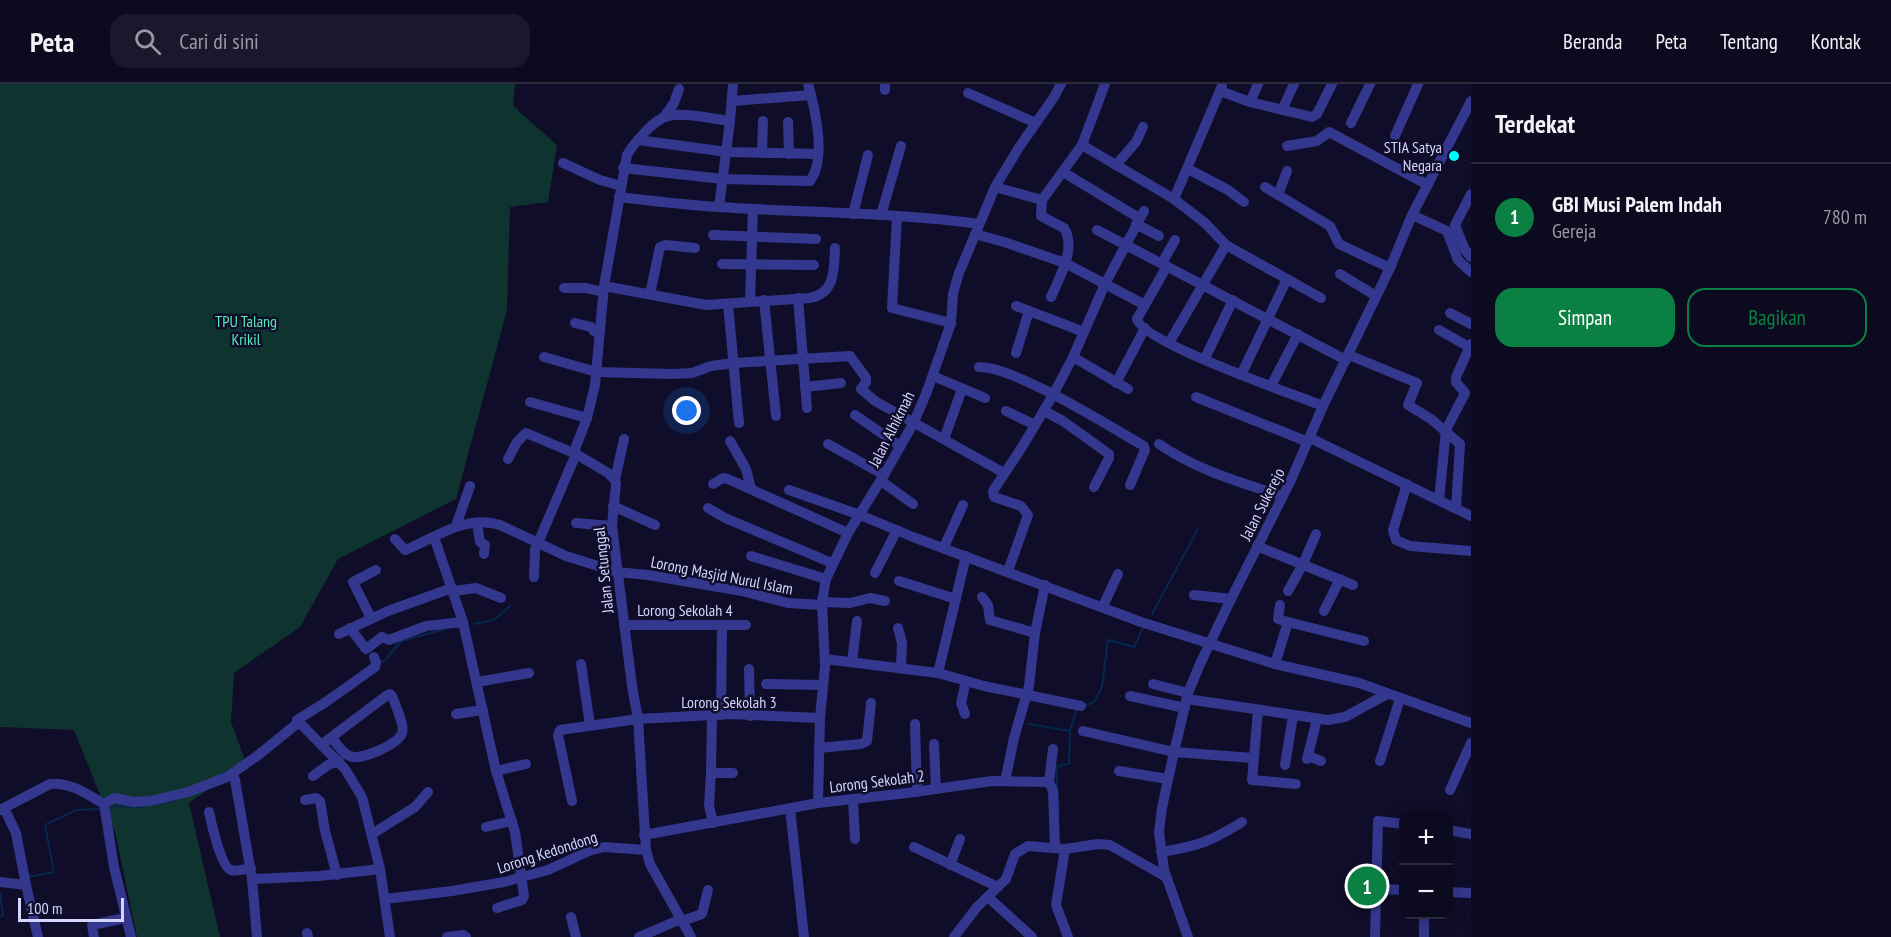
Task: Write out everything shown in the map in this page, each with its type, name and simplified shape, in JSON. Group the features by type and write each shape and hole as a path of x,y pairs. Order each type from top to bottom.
{"street":[{"path":"719,207 733,84"},
{"path":"623,168 723,179 809,181 813,177 819,136 808,84"},
{"name":"Jalan Alhikmah","path":"818,803 820,718 825,659 822,604 826,579 848,533 883,478 913,424 933,376 951,323 955,286 995,187 1061,84"},
{"path":"1051,297 1065,263 1068,248 1067,231 1041,216 1042,200 1082,145 1105,84"},
{"path":"1250,102 1258,84"},
{"path":"1282,110 1294,84"},
{"path":"1174,199 1221,87 1250,102 1309,117 1316,116 1332,84"},
{"path":"1351,123 1371,84"},
{"path":"1395,136 1418,84"},
{"path":"534,577 534,557 576,454 576,445 586,418 597,372 603,289 623,168 627,155 638,140 664,117 674,103 679,89"},
{"path":"968,93 1036,123"},
{"path":"732,102 811,96"},
{"name":"Jalan Sukerejo","path":"1188,937 1166,877 1161,852 1160,823 1186,700 1231,599 1390,268 1412,215 1471,101"},
{"path":"664,117 678,115 730,121"},
{"path":"762,153 763,121"},
{"path":"788,122 789,154"},
{"path":"1116,165 1136,142 1143,127"},
{"path":"1287,146 1317,141 1329,132 1428,185"},
{"path":"638,140 727,152 817,154"},
{"path":"1082,145 1174,199 1205,223 1226,245 1321,297"},
{"path":"881,215 901,146"},
{"path":"853,214 868,155"},
{"path":"563,163 597,178 620,192 719,207 945,219 1065,263 1145,305"},
{"path":"1188,169 1228,190 1244,202"},
{"path":"1278,195 1287,171"},
{"path":"1063,172 1140,217 1159,236"},
{"path":"995,187 1042,200"},
{"path":"1265,187 1330,226 1340,244 1390,268"},
{"path":"1471,194 1455,225 1465,250 1471,257"},
{"path":"750,301 753,209"},
{"path":"1412,215 1447,231 1458,260 1471,272"},
{"path":"897,217 892,309 951,323"},
{"path":"1008,571 1028,515 1021,506 993,495 993,491 1053,395 1073,357 1105,284 1140,217"},
{"path":"1097,230 1298,334 1347,357 1417,383 1408,405 1446,430 1461,446 1456,508"},
{"path":"713,235 816,239"},
{"path":"1175,240 1137,320 1138,324 1168,343 1202,360 1323,406"},
{"path":"1168,343 1226,245"},
{"path":"650,294 661,246 694,248"},
{"path":"564,288 650,294 706,305 816,297 826,289 833,277 835,248"},
{"path":"722,264 814,265"},
{"path":"1340,273 1376,296"},
{"path":"1241,375 1287,279"},
{"path":"798,298 807,408"},
{"path":"764,300 776,417"},
{"path":"1207,354 1233,300"},
{"path":"728,304 739,423"},
{"path":"1016,306 1084,332"},
{"path":"1016,353 1029,311"},
{"path":"1450,313 1471,324"},
{"path":"575,323 591,327 599,333"},
{"path":"1116,382 1145,328"},
{"path":"1439,330 1470,345 1456,379 1465,392 1446,430 1439,500"},
{"path":"1271,386 1298,334"},
{"path":"544,357 597,372 672,374 692,373 711,366 734,363 851,356 866,378 866,383 861,388 863,392 913,424 1004,473"},
{"path":"1073,357 1128,389"},
{"path":"979,367 993,368 1053,395 1145,447 1130,485"},
{"path":"933,376 985,398"},
{"path":"805,387 841,383"},
{"path":"944,439 962,389"},
{"path":"1196,397 1309,440 1471,516"},
{"path":"530,402 586,418"},
{"path":"1006,411 1035,425"},
{"path":"1044,411 1063,421 1109,454 1094,487"},
{"path":"855,415 900,446"},
{"path":"508,459 517,442 526,433 576,454 608,473 615,480"},
{"name":"Jalan Setunggal","path":"624,439 615,480 612,525 638,719 646,850 650,864 691,937"},
{"path":"730,441 743,462 751,489"},
{"path":"828,444 883,478 913,504"},
{"path":"1159,444 1179,458 1282,496"},
{"path":"713,484 724,478 848,533"},
{"path":"1407,484 1393,530 1396,540 1410,546 1471,551"},
{"path":"456,526 470,486"},
{"path":"789,490 1141,622 1275,664 1346,679 1471,723"},
{"path":"944,547 963,505"},
{"path":"613,506 656,525"},
{"path":"708,508 725,518 832,563"},
{"path":"477,523 480,543 485,545 484,554"},
{"name":"Lorong Masjid Nurul Islam","path":"395,538 405,550 456,526 490,523 500,525 578,561 617,572 742,591 788,603 850,603 870,598 885,601"},
{"path":"576,523 612,525"},
{"path":"875,573 897,530"},
{"path":"1288,591 1316,534"},
{"path":"434,537 463,622 496,771 512,821 522,878 524,898 497,908"},
{"path":"1257,546 1353,585"},
{"path":"751,556 826,579"},
{"path":"938,673 966,556"},
{"path":"376,570 353,582 382,637 389,640 426,626 463,622"},
{"path":"1103,606 1118,574"},
{"path":"1324,611 1340,579"},
{"path":"899,581 956,599"},
{"path":"1005,781 1031,678 1035,633 1045,585"},
{"path":"339,634 373,617 453,590 476,588 501,598"},
{"path":"1194,595 1231,599"},
{"path":"982,597 988,605 990,620 1035,633"},
{"path":"1280,605 1278,619 1364,641"},
{"path":"852,662 857,621"},
{"path":"1275,664 1288,622"},
{"name":"Lorong Sekolah 4","path":"624,625 746,626"},
{"path":"713,823 710,805 711,773 722,625"},
{"path":"350,628 366,649 382,637"},
{"path":"898,628 902,643 901,669"},
{"path":"374,657 375,667 297,720 339,762 362,797 380,869 390,937"},
{"path":"825,659 938,673 1081,706"},
{"path":"581,664 590,725"},
{"path":"749,669 750,716"},
{"path":"477,682 529,673"},
{"path":"964,714 961,700 966,681"},
{"path":"766,684 823,685"},
{"path":"1153,684 1186,700"},
{"path":"321,745 386,696 390,694 392,696 403,728 401,736 393,744 354,757 346,754 332,738"},
{"path":"1130,696 1186,700 1317,719 1341,719 1387,694"},
{"path":"1380,761 1400,699"},
{"path":"819,748 861,744 867,741 871,703"},
{"path":"456,714 483,710"},
{"path":"1258,710 1253,781 1296,784"},
{"name":"Lorong Sekolah 3","path":"572,801 558,732 561,729 638,719 717,715 820,718"},
{"path":"1285,765 1293,716"},
{"path":"1317,719 1307,757 1321,762"},
{"path":"105,808 114,798 141,802 175,796 234,777 301,724"},
{"path":"915,724 917,792"},
{"path":"1083,731 1174,752 1253,758"},
{"path":"1450,790 1471,743"},
{"path":"934,744 936,789"},
{"path":"1053,749 1049,782 1053,791 1060,848 1056,905 1068,937"},
{"path":"313,776 328,765 339,762"},
{"path":"496,771 526,764"},
{"path":"1119,771 1168,779"},
{"path":"711,773 734,773"},
{"path":"234,777 251,874 257,937"},
{"name":"Lorong Sekolah 2","path":"644,835 818,803 917,792 979,782 1049,782"},
{"path":"38,937 16,833 2,809 56,783 71,786 105,808 125,918 131,937"},
{"path":"372,834 415,807 428,792"},
{"path":"305,800 316,798 320,801 337,875"},
{"path":"853,800 855,839"},
{"path":"790,808 804,937"},
{"path":"209,812 215,840 227,867 233,870 251,874 337,875 380,869"},
{"path":"486,827 512,821"},
{"path":"1375,937 1378,821 1399,823"},
{"path":"1161,852 1200,845 1215,839 1242,822"},
{"path":"1453,831 1471,834"},
{"path":"950,865 960,838"},
{"path":"954,937 969,916 1006,879 1014,856 1019,850 1030,845 1060,848 1110,845 1166,877"},
{"name":"Lorong Kedondong","path":"385,899 452,891 522,878 556,867 596,849 613,847 646,850"},
{"path":"914,847 998,887"},
{"path":"0,882 26,885"},
{"path":"1376,889 1399,890"},
{"path":"639,937 682,920 697,918 702,914 708,890"},
{"path":"1453,892 1471,892"},
{"path":"988,897 1032,937"},
{"path":"571,917 576,937"},
{"path":"94,937 92,925 125,918"},
{"path":"1424,919 1424,937"},
{"path":"447,937 463,935 466,937"}],"green space":[{"name":"TPU Talang Krikil","path":"0,84 515,84 513,106 557,145 548,202 510,207 507,310 456,499 338,559 300,627 234,673 231,722 246,763 189,803 220,937 137,937 115,832 74,730 0,727"}],"waterway":[{"path":"1152,614 1198,529"},
{"path":"474,624 494,620 510,606"},
{"path":"1084,706 1094,702 1102,687 1108,640 1134,647 1143,628"},
{"path":"379,664 401,641 445,629"},
{"path":"1059,811 1057,766 1069,764 1070,731 1076,710"},
{"path":"1028,724 1070,731"},
{"path":"153,805 176,800"},
{"path":"109,809 117,806 144,807"},
{"path":"27,877 54,872 45,825 76,810 100,809"},
{"path":"0,893 3,915 0,916"}],"place":[{"name":"STIA Satya Negara","path":"1454,156"},
{"name":"GBI Musi Palem Indah","path":"1367,886"}]}
